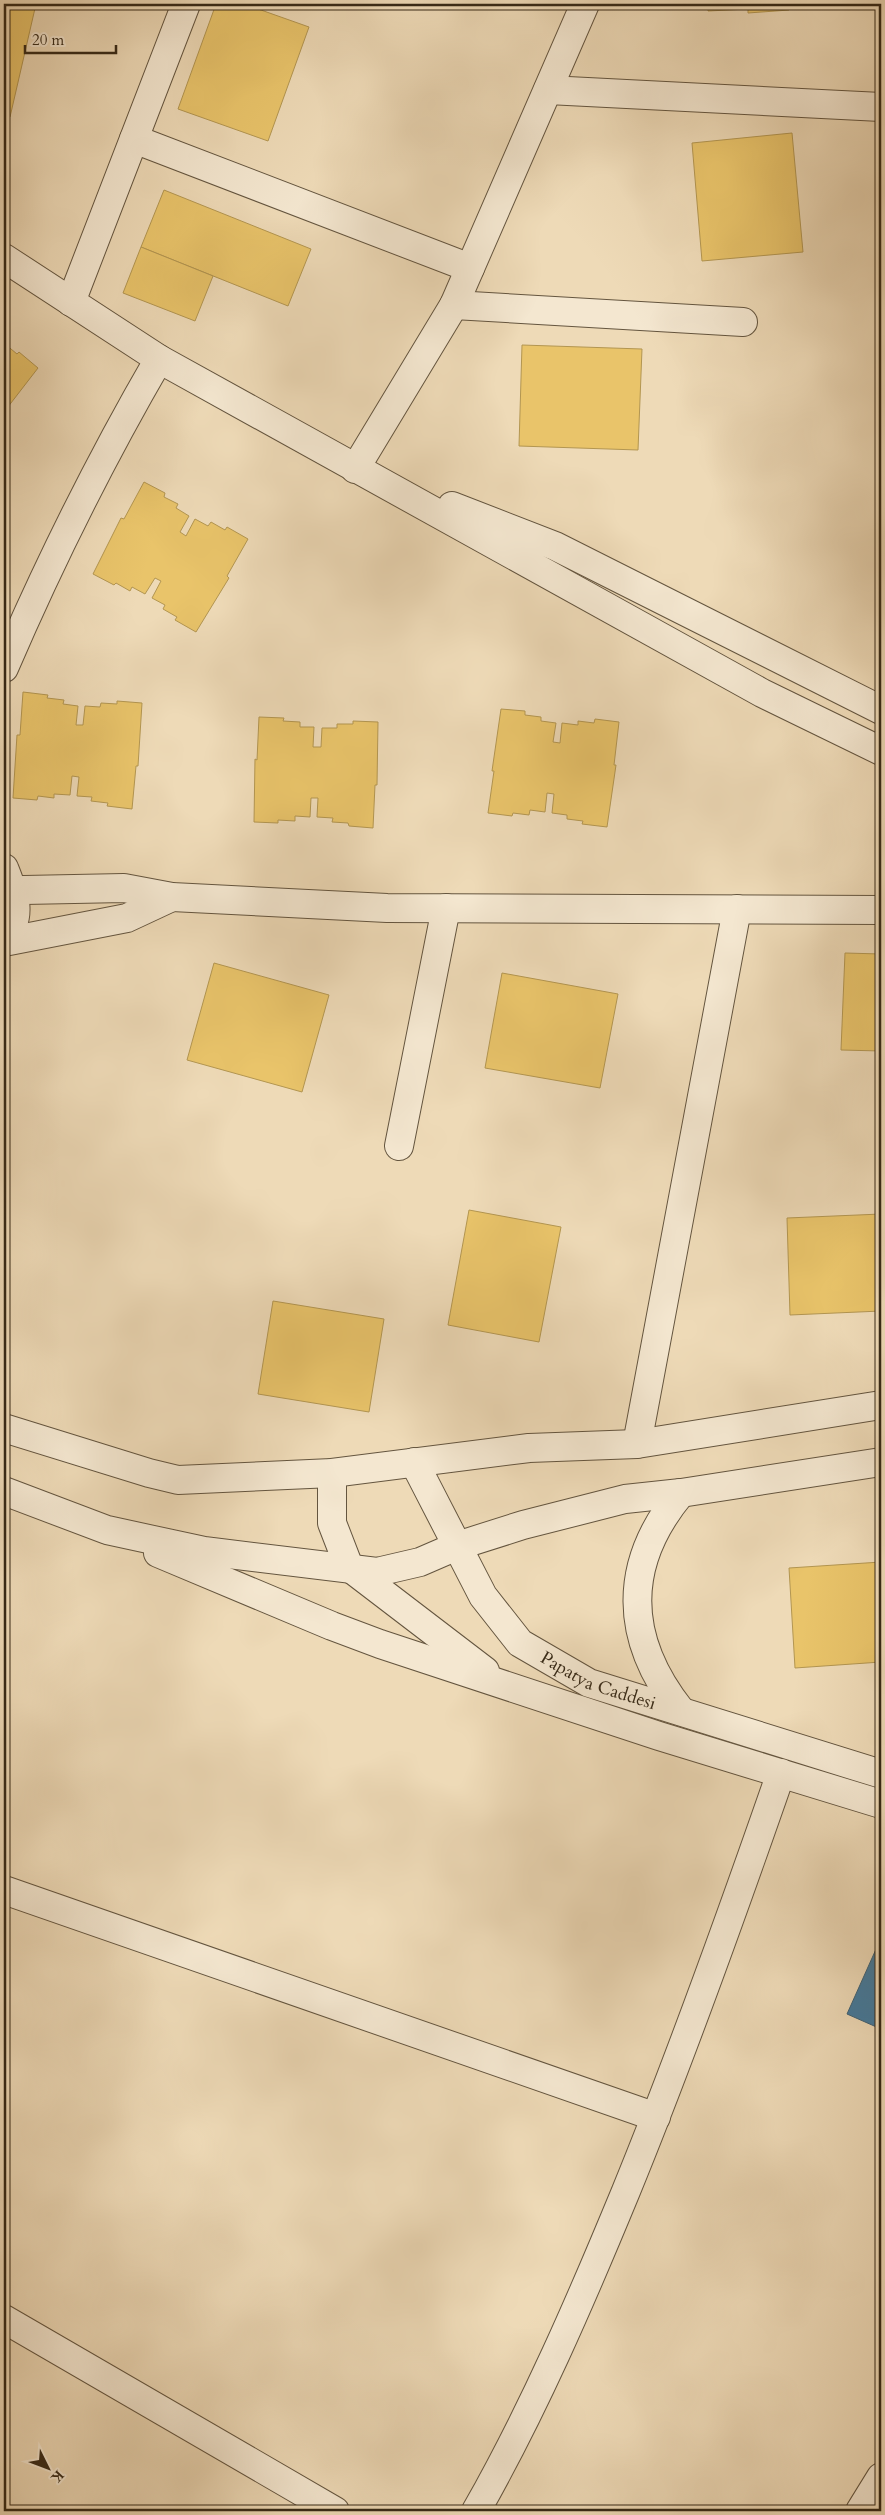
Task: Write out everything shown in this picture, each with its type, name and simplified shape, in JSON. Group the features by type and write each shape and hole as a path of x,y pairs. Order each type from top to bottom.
{"street":[{"path":"70,302 186,4"},
{"path":"356,469 454,305 585,4"},
{"path":"548,90 881,107"},
{"path":"134,139 470,268"},
{"path":"4,258 159,360 762,693 881,750"},
{"path":"454,305 742,322"},
{"path":"4,668 75,512 159,360"},
{"path":"356,469 555,546 881,710"},
{"path":"4,940 14,924 17,914 7,884 124,888 172,897 387,908 881,910"},
{"path":"4,940 128,918 172,897"},
{"path":"399,1146 446,908"},
{"path":"637,1444 736,909"},
{"path":"4,1428 149,1473 178,1480 332,1473 530,1448 637,1444 881,1405"},
{"name":"Papatya Caddesi","path":"414,1462 483,1596 520,1643 590,1684 881,1774"},
{"path":"4,1491 107,1530 204,1551 350,1567 378,1572 420,1562 457,1546 523,1525 625,1499 681,1493 881,1462"},
{"path":"332,1473 332,1523 350,1567 503,1684"},
{"path":"681,1493 665,1514 652,1536 643,1561 638,1587 638,1613 642,1640 651,1666 664,1690 681,1711"},
{"name":"Papatya Caddesi","path":"107,1530 332,1626 659,1736 881,1804"},
{"path":"476,2511 556,2355 601,2252 718,1954 781,1774"},
{"path":"4,1890 656,2116"},
{"path":"4,2319 335,2511"},
{"path":"860,2511 881,2477"}],"building: Konut":[{"path":"4,4 36,4 10,117 4,116"},
{"path":"216,4 244,4 309,27 268,141 178,109"},
{"path":"708,4 828,4 788,6 789,10 748,13 748,9 708,11"},
{"path":"792,133 803,252 702,261 692,143"},
{"path":"164,190 311,249 288,306 141,247"},
{"path":"141,247 213,276 195,321 123,293"},
{"path":"5,344 17,354 19,352 38,368 4,412"},
{"path":"522,345 642,349 638,450 519,446"},
{"path":"144,482 165,493 164,497 178,504 176,508 189,516 180,532 186,536 195,519 208,526 211,522 225,530 227,527 248,539 227,576 229,578 196,632 175,620 177,617 163,609 165,605 152,598 161,581 155,578 145,594 132,587 130,591 116,583 114,585 93,574 121,518 124,519"},
{"path":"23,692 48,695 47,698 64,700 63,704 78,706 76,725 83,725 85,706 100,707 101,703 117,704 117,701 142,703 138,766 136,766 132,809 107,806 108,803 91,801 92,797 77,796 79,777 72,776 70,795 54,794 54,798 38,796 37,800 13,798 17,735 20,735"},
{"path":"501,709 525,711 525,715 541,717 541,721 556,723 553,742 560,743 562,723 578,725 578,721 594,723 595,719 619,722 614,765 616,765 607,827 582,824 583,821 567,819 567,815 552,813 554,794 547,793 545,812 530,810 529,815 513,813 512,816 488,813"},
{"path":"259,717 284,718 283,721 300,722 300,727 314,727 313,747 321,747 322,728 337,728 337,724 353,724 353,721 378,722 377,785 375,785 373,828 349,826 348,823 332,822 333,818 317,817 318,798 311,798 310,817 295,816 295,821 278,820 278,823 254,822 255,759 257,760"},
{"path":"845,953 881,954 881,1051 841,1050"},
{"path":"214,963 329,995 302,1092 187,1060"},
{"path":"502,973 618,994 600,1088 485,1068"},
{"path":"469,1210 561,1227 539,1342 448,1325"},
{"path":"881,1214 881,1311 790,1315 787,1218"},
{"path":"273,1301 384,1319 369,1412 258,1394"},
{"path":"881,1562 881,1662 795,1668 789,1568"}],"building: Kamu":[{"path":"881,1938 881,2029 847,2014"}]}
